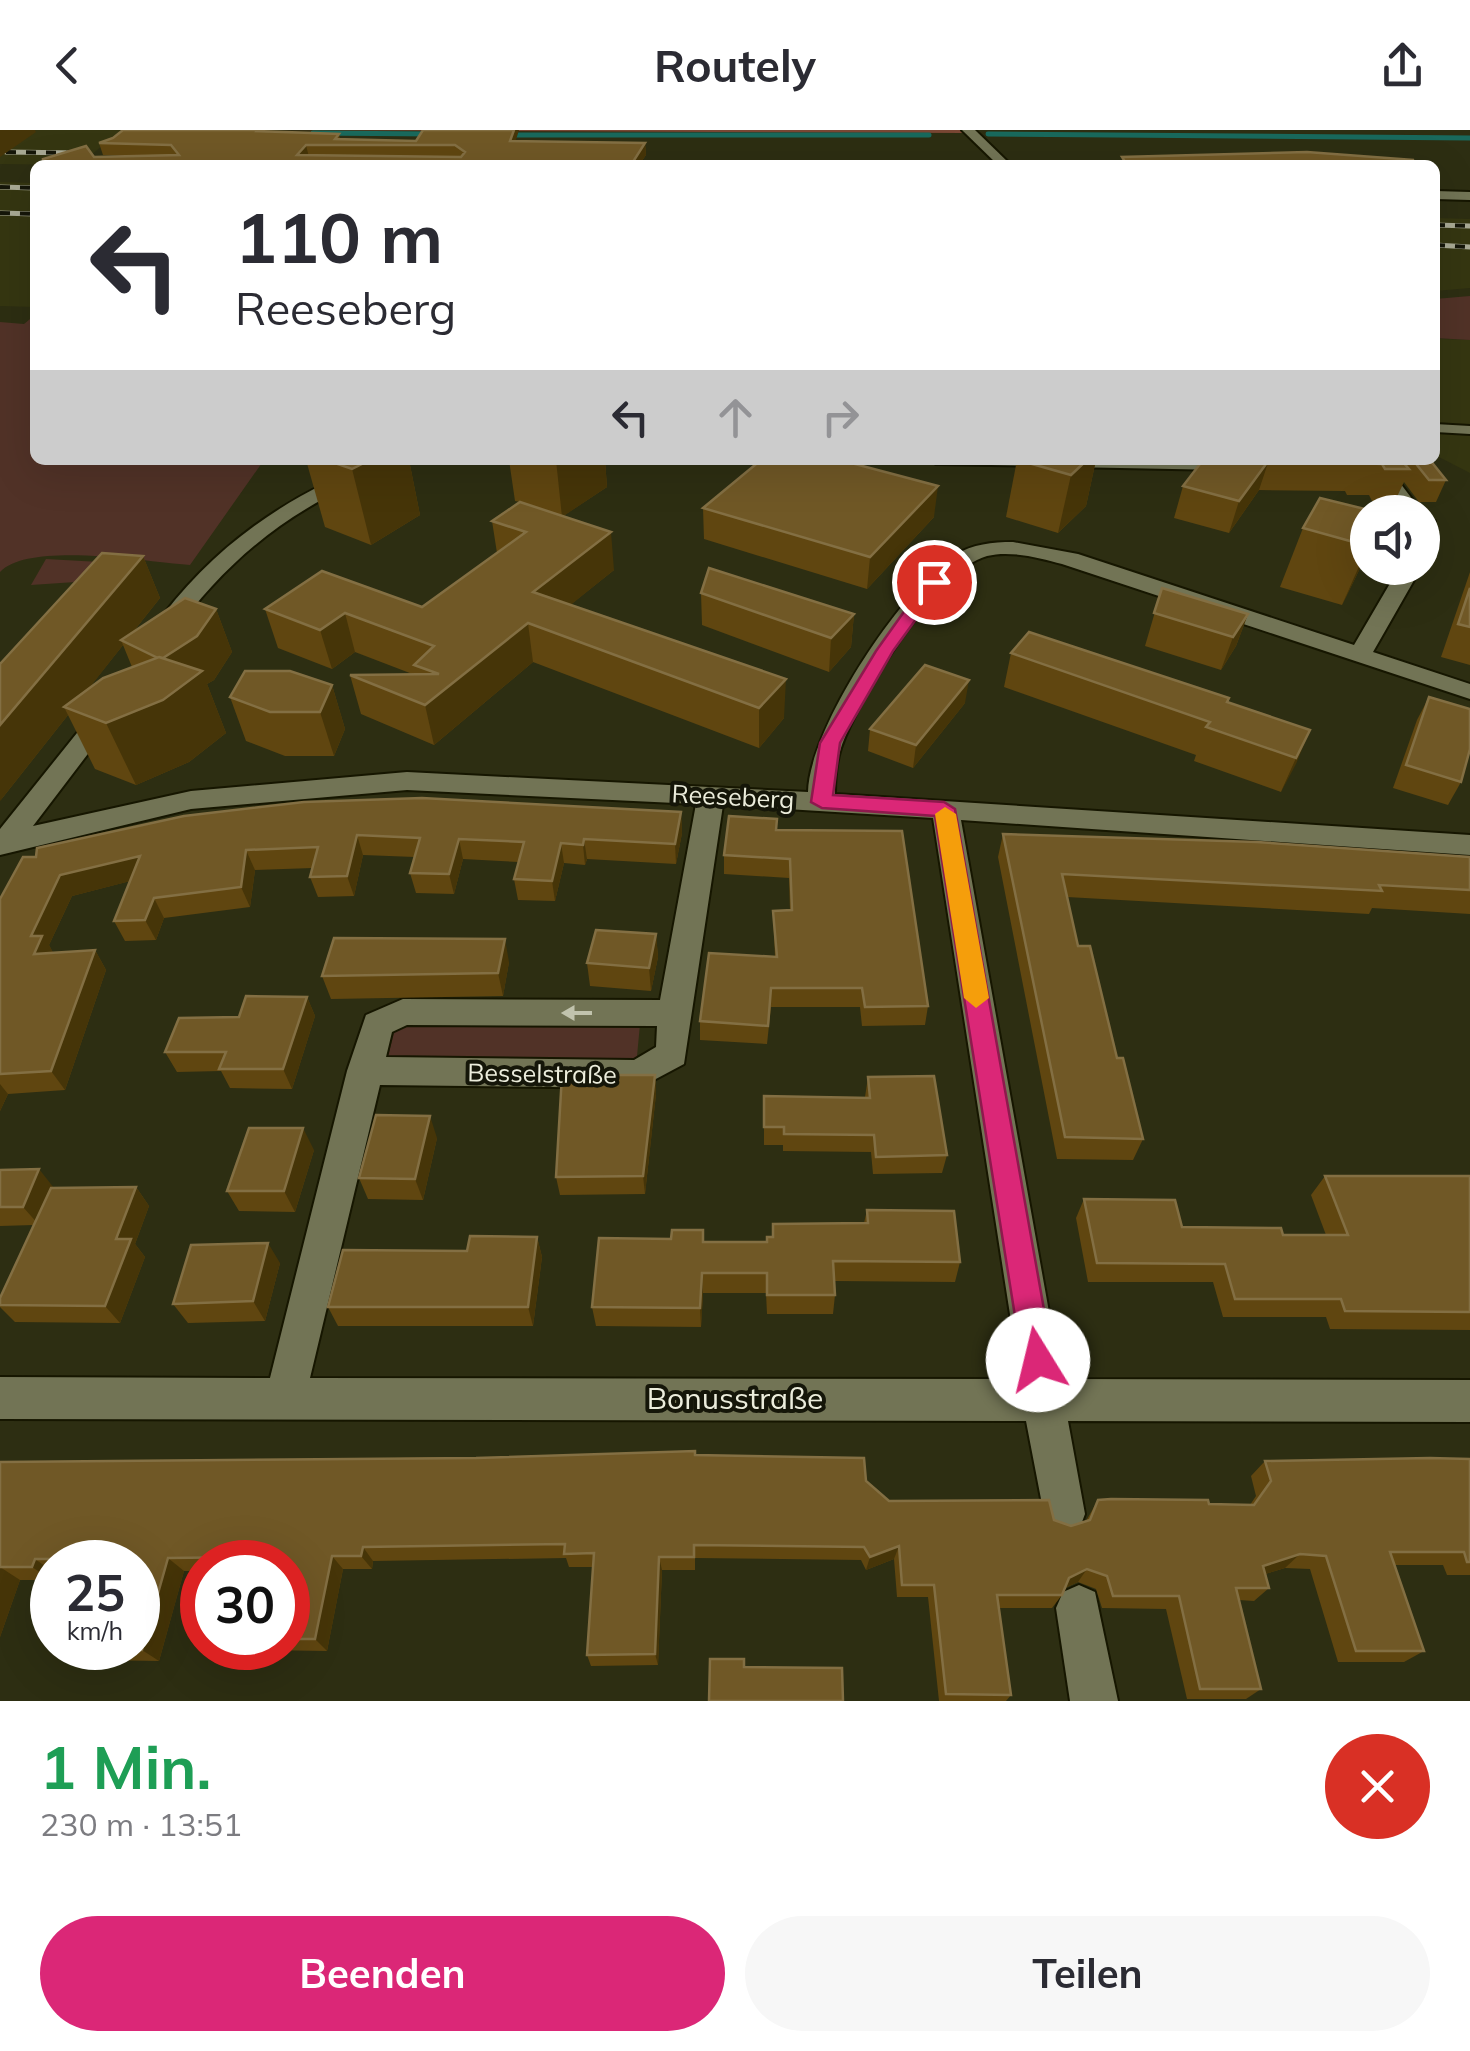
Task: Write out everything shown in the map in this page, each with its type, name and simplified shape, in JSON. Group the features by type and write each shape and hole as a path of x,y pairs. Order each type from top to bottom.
{"street":[{"path":"968,130 1000,160"},
{"path":"1440,194 1470,196"},
{"path":"150,649 188,595 234,545 316,495 383,465"},
{"path":"822,802 830,743 885,651 934,582 958,561 980,551 1048,553 1362,653 1470,692"},
{"path":"1362,653 1400,585"},
{"path":"2,844 122,690"},
{"name":"Reeseberg","path":"2,844 173,803 363,782 710,795 1470,845"},
{"name":"Besselstraße","path":"364,1071 639,1074 672,1054 674,1013 710,795"},
{"path":"944,809 1063,1514"},
{"path":"286,1398 378,1024 403,1012 674,1013"},
{"name":"Bonusstraße","path":"0,1398 1470,1401"},
{"path":"1079,1608 1094,1701"}],"lane":[{"path":"1440,428 1470,430"},
{"path":"1194,465 1246,466"},
{"path":"1362,468 1382,469 1402,495"}],"shaded area":[{"path":"0,130 121,130 85,160 0,164"},
{"path":"271,130 962,130 963,133"},
{"path":"0,182 30,183 30,307 0,306"},
{"path":"1440,218 1470,219 1470,288 1440,291"},
{"path":"1470,296 1470,340 1440,338 1440,299"},
{"path":"30,319 30,465 260,465 190,565 62,555 36,557 0,572 0,322 24,324"},
{"path":"1440,339 1470,340 1470,473 1440,458"},
{"path":"46,559 118,563 105,580 31,585"},
{"path":"397,1021 640,1024 636,1067 386,1064"}],"building":[{"path":"123,130 258,130 339,134 335,139 416,141 423,130 514,130 510,141 645,143 634,160 43,160 86,146 94,157 179,155 171,145 99,143","holes":["306,145 455,145 465,152 461,157 297,155"]},
{"path":"1307,152 1414,160 1124,160 1122,157"},
{"path":"755,465 859,465 938,486 870,557 703,508"},
{"path":"1036,465 1082,465 1071,475"},
{"path":"1199,465 1265,465 1239,501 1183,486"},
{"path":"1383,465 1405,465 1409,469 1385,469"},
{"path":"1417,465 1434,465 1446,480 1429,480"},
{"path":"1320,498 1350,505 1350,541 1303,528"},
{"path":"520,502 611,532 533,592 786,679 759,708 528,623 425,705 350,675 439,674 414,665 434,646 345,613 320,630 265,609 322,571 422,607 526,532 492,521"},
{"path":"102,553 143,556 0,725 0,664"},
{"path":"709,568 854,614 831,638 701,593"},
{"path":"1162,588 1248,614 1233,637 1154,613"},
{"path":"1470,588 1470,627 1458,624"},
{"path":"185,598 216,609 197,636 163,658 121,640"},
{"path":"1029,632 1229,698 1227,702 1310,730 1296,758 1206,727 1210,722 1011,653"},
{"path":"159,657 202,671 163,700 106,723 64,707 103,678"},
{"path":"925,665 969,680 916,745 870,729"},
{"path":"245,671 290,671 332,685 320,712 270,712 230,697"},
{"path":"1429,697 1470,709 1470,749 1461,782 1406,765"},
{"path":"422,798 681,812 675,844 584,839 583,845 561,843 552,881 514,879 524,842 459,839 449,874 410,873 420,838 357,835 347,876 310,877 318,847 246,850 241,887 154,898 145,920 114,921 140,856 60,875 31,936 42,936 34,954 95,950 51,1071 0,1074 0,899 23,857 36,857 37,848 184,816 304,802"},
{"path":"729,816 777,819 776,830 902,831 928,1006 865,1007 862,988 771,988 768,1026 700,1021 709,953 777,957 773,911 792,910 790,859 724,855"},
{"path":"1003,834 1257,842 1470,857 1470,890 1379,885 1382,891 1062,874 1078,946 1090,946 1117,1058 1123,1058 1143,1139 1065,1137"},
{"path":"596,930 656,934 649,968 587,963"},
{"path":"334,938 505,939 498,973 322,976"},
{"path":"246,996 307,997 283,1069 219,1069 226,1052 165,1052 179,1018 239,1017"},
{"path":"562,1075 655,1075 643,1176 556,1177"},
{"path":"934,1076 947,1155 876,1157 874,1135 784,1134 784,1127 764,1127 764,1096 870,1098 868,1077"},
{"path":"376,1115 430,1116 415,1179 359,1178"},
{"path":"249,1128 303,1128 284,1191 227,1191"},
{"path":"39,1169 23,1207 0,1207 0,1170"},
{"path":"1325,1176 1470,1176 1470,1312 1345,1311 1341,1299 1235,1299 1225,1264 1097,1263 1084,1199 1175,1200 1182,1227 1281,1228 1283,1235 1348,1235"},
{"path":"136,1187 116,1239 131,1239 105,1306 0,1305 51,1188"},
{"path":"867,1210 954,1211 960,1262 833,1261 835,1295 767,1295 767,1273 702,1273 700,1308 592,1307 599,1238 671,1239 672,1230 703,1230 703,1242 767,1242 767,1237 773,1237 773,1224 868,1223"},
{"path":"470,1236 537,1237 528,1307 328,1307 343,1250 467,1251"},
{"path":"268,1243 253,1301 173,1304 191,1245"},
{"path":"695,1451 695,1455 864,1458 866,1481 889,1501 1049,1500 1054,1520 1071,1526 1090,1520 1098,1500 1208,1500 1209,1504 1254,1505 1271,1481 1265,1461 1470,1459 1470,1562 1464,1552 1390,1552 1424,1651 1356,1651 1326,1556 1300,1554 1263,1566 1269,1588 1236,1588 1261,1689 1200,1689 1179,1596 1113,1596 1107,1576 1087,1569 1069,1578 1062,1595 997,1595 1011,1695 946,1694 934,1585 902,1585 899,1546 870,1557 864,1547 694,1545 694,1557 659,1557 655,1654 587,1655 594,1553 564,1554 565,1544 363,1547 361,1556 332,1556 315,1639 310,1639 310,1540 180,1540 180,1558 168,1558 160,1586 160,1540 30,1540 30,1567 0,1567 0,1462 476,1458"},
{"path":"710,1659 744,1659 744,1667 842,1668 843,1701 709,1701"}],"waterway":[{"path":"313,133 435,134"},
{"path":"988,134 1470,138"},
{"path":"503,135 929,135"}],"railway":[{"path":"6,152 80,153"},
{"path":"0,187 30,188"},
{"path":"0,213 30,214"},
{"path":"1440,225 1470,226"},
{"path":"1440,245 1470,247"}],"slow traffic":[{"path":"945,814 976,998"}],"route":[{"path":"934,582 838,727 824,764 822,802 944,809 1038,1360"}]}
